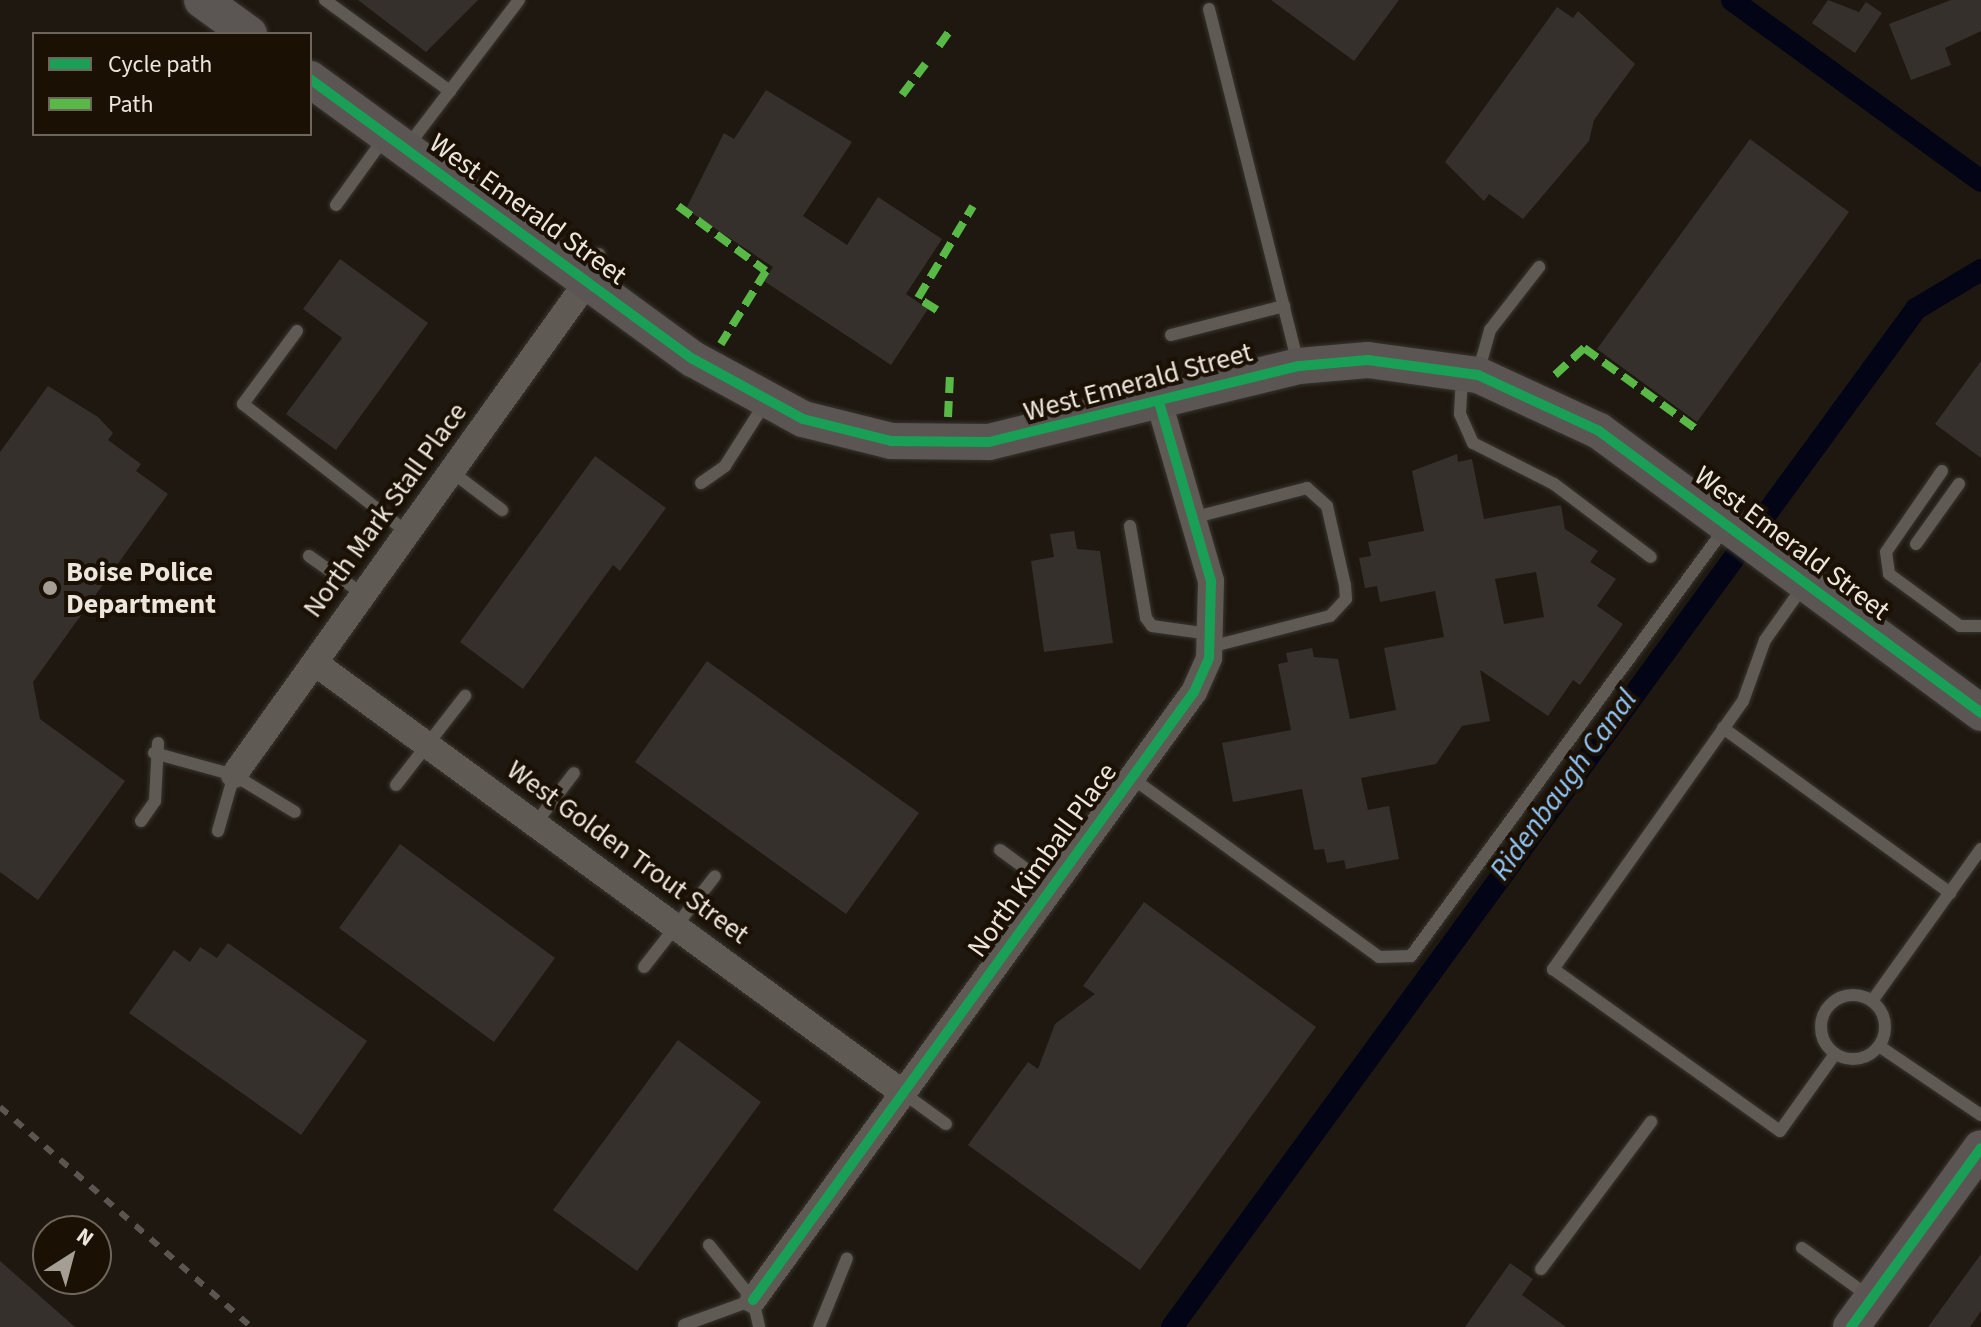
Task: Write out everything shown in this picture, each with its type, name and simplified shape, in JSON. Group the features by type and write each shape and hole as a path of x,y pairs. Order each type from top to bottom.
{"main road":[{"name":"West Emerald Street","path":"312,80 396,142 593,268 766,403 837,430 939,445 1028,438 1299,366 1368,360 1470,374 1588,424 1981,713"},
{"path":"1862,1313 1981,1148"}],"street":[{"name":"North Mark Stall Place","path":"234,775 452,472 593,268"},
{"name":"North Kimball Place","path":"753,1300 1194,692 1210,640 1211,581 1159,402"},
{"name":"West Golden Trout Street","path":"315,663 903,1093"}],"lane":[{"path":"325,0 450,91"},
{"path":"336,205 450,91 519,0"},
{"path":"1209,9 1299,366"},
{"path":"1539,267 1490,330 1470,374 1460,414 1473,443 1554,484 1651,557"},
{"path":"1171,335 1284,306"},
{"path":"297,331 243,404 408,533"},
{"path":"701,483 725,466 766,403"},
{"path":"1942,471 1886,552 1889,574 1960,626 1981,626"},
{"path":"452,472 502,510"},
{"path":"1916,544 1959,484"},
{"path":"1130,526 1146,618 1152,626 1210,640 1330,616 1346,599 1327,506 1307,488 1192,518"},
{"path":"1132,778 1379,957 1411,956 1740,533"},
{"path":"309,556 364,595"},
{"path":"1806,582 1765,640 1743,701 1553,969 1780,1131 1835,1054"},
{"path":"396,785 465,696"},
{"path":"1723,728 1950,893"},
{"path":"141,821 155,801 156,748 234,775 295,812"},
{"path":"535,824 574,773"},
{"path":"218,831 234,775"},
{"path":"1872,1001 1981,849"},
{"path":"1000,850 1052,888"},
{"path":"644,967 715,876"},
{"path":"1840,997 1872,1001 1885,1027 1879,1046 1862,1059 1835,1054 1821,1033 1824,1011 1840,997"},
{"path":"1879,1046 1981,1115"},
{"path":"903,1093 946,1124"},
{"path":"1541,1269 1651,1122"},
{"path":"709,1245 753,1300 759,1327"},
{"path":"1802,1248 1862,1313"},
{"path":"819,1327 847,1258"},
{"path":"684,1325 753,1300"}],"building":[{"path":"358,0 478,0 426,52"},
{"path":"1271,0 1399,0 1354,61"},
{"path":"1828,0 1859,12 1866,2 1882,13 1855,53 1812,23"},
{"path":"1951,0 1981,0 1981,31 1945,48 1951,65 1911,80 1889,24"},
{"path":"1557,7 1573,18 1578,11 1635,64 1594,120 1589,141 1523,219 1489,194 1484,201 1445,162"},
{"path":"766,90 852,142 803,216 847,245 878,197 942,239 906,294 928,309 891,365 764,281 773,267 686,209 724,133 734,139"},
{"path":"1750,139 1849,212 1697,422 1597,349"},
{"path":"340,259 428,323 336,450 286,414 342,338 303,309"},
{"path":"1981,361 1981,458 1935,424"},
{"name":"Boise Police Department","path":"48,386 98,417 113,433 108,440 141,464 136,471 168,494 33,682 40,719 125,781 38,900 0,872 0,452"},
{"path":"1457,454 1458,462 1472,459 1484,519 1561,505 1565,529 1598,551 1590,562 1616,579 1597,606 1623,624 1580,685 1573,680 1548,716 1480,670 1490,721 1462,726 1436,764 1361,778 1368,810 1389,806 1399,859 1346,869 1344,860 1327,863 1324,849 1314,850 1302,789 1233,802 1222,743 1291,730 1278,664 1288,662 1286,653 1312,648 1314,657 1338,659 1350,719 1396,710 1384,648 1444,637 1435,591 1380,602 1377,586 1365,588 1359,558 1371,556 1368,542 1424,531 1412,471","holes":["1536,572 1544,617 1504,624 1495,579"]},
{"path":"595,456 666,508 620,571 613,565 523,689 460,642"},
{"path":"1074,531 1077,549 1100,551 1113,643 1044,652 1031,561 1054,557 1050,534"},
{"path":"707,661 919,813 846,914 635,762"},
{"path":"400,844 555,958 494,1042 339,928"},
{"path":"1144,902 1316,1027 1140,1270 968,1145 1028,1062 1038,1069 1055,1024 1095,994 1083,986"},
{"path":"228,943 367,1041 301,1135 129,1013 174,950 190,962 200,947 217,958"},
{"path":"678,1040 761,1102 637,1271 553,1210"},
{"path":"1981,1254 1981,1311 1970,1327 1928,1327"},
{"path":"0,1261 32,1289 32,1295 39,1295 75,1327 0,1327"},
{"path":"1510,1263 1533,1279 1522,1295 1566,1327 1465,1327"}],"waterway":[{"path":"1732,0 1981,181"},
{"name":"Ridenbaugh Canal","path":"1172,1327 1916,309 1981,270"}],"railway":[{"path":"0,1107 251,1327"}],"marked path":[{"path":"939,46 950,30"},
{"path":"902,95 925,64"},
{"path":"678,206 766,271 721,344"},
{"path":"937,310 918,298 973,206"},
{"path":"1555,375 1584,348 1695,428"},
{"path":"948,417 950,374"}],"cycle path":[{"path":"312,80 693,359 803,419 891,441 989,442 1299,366 1368,360 1478,375 1599,431 1981,713"},
{"path":"753,1300 1194,692 1209,658 1211,581 1159,402"},
{"path":"1851,1327 1981,1148"}],"place":[{"name":"Boise Police Department","path":"50,588"}]}
